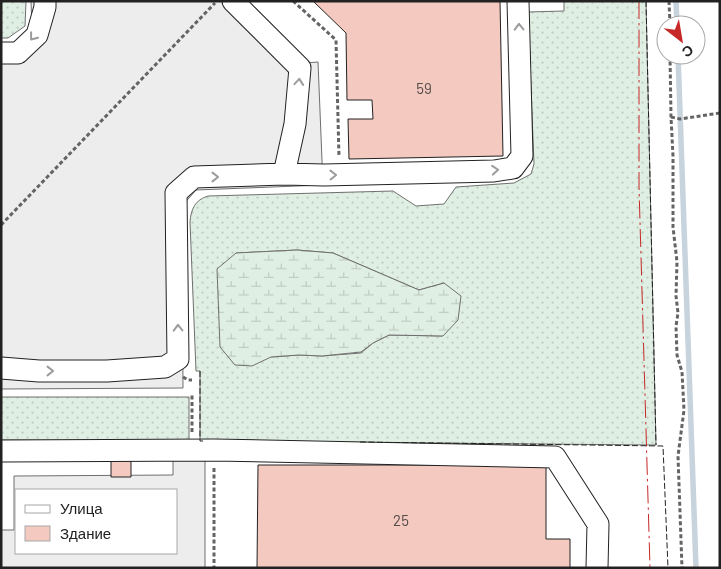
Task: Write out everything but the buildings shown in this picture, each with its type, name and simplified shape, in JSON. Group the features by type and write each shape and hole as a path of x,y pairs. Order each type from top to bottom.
{"lane":[{"path":"1,53 18,53 37,35 45,1"},
{"path":"234,1 300,68 295,124 284,174"},
{"path":"1,368 40,371 107,371 165,367 178,359 176,193 194,177 494,171 513,168 522,156 518,1"},
{"path":"1,451 214,450 555,457 598,524 597,568"}],"path":[{"path":"1,225 218,1"},
{"path":"293,1 336,40 339,175"},
{"path":"669,1 670,15"},
{"path":"670,65 673,226 677,262 676,296 678,312 676,326 677,348 682,372 684,410 678,456 682,568"},
{"path":"671,117 680,118 720,112"},
{"path":"192,393 192,412"},
{"path":"214,450 214,568"}],"green space":[{"path":"1,1 26,1 25,26 8,38 1,38"},
{"path":"564,1 646,1 656,445 200,441 200,371 196,371 190,222 191,213 197,203 208,196 393,191 416,206 444,204 456,187 514,183 531,174 534,164 528,12 564,11","holes":["297,250 333,253 419,290 444,283 442,336 389,335 373,343 361,353 271,357 236,253"]},
{"path":"297,250 333,253 419,290 444,283 461,296 458,320 443,336 389,335 361,352 322,356 271,357 252,366 235,365 220,347 217,269 236,253"},
{"path":"1,397 189,397 189,441 1,440"}],"shaded area":[{"path":"31,1 241,1 305,63 318,62 323,185 196,190 182,206 183,388 1,389 1,44 17,44 32,29"},
{"path":"173,460 205,460 205,568 1,568 1,530 14,530 14,476 173,475"}],"waterway":[{"path":"676,1 677,15"},
{"path":"678,65 696,568"}],"fence":[{"path":"646,1 656,445"},
{"path":"200,371 200,441 203,441"},
{"path":"360,442 663,446 668,568"}],"power":[{"path":"639,1 639,187 650,568"}]}
